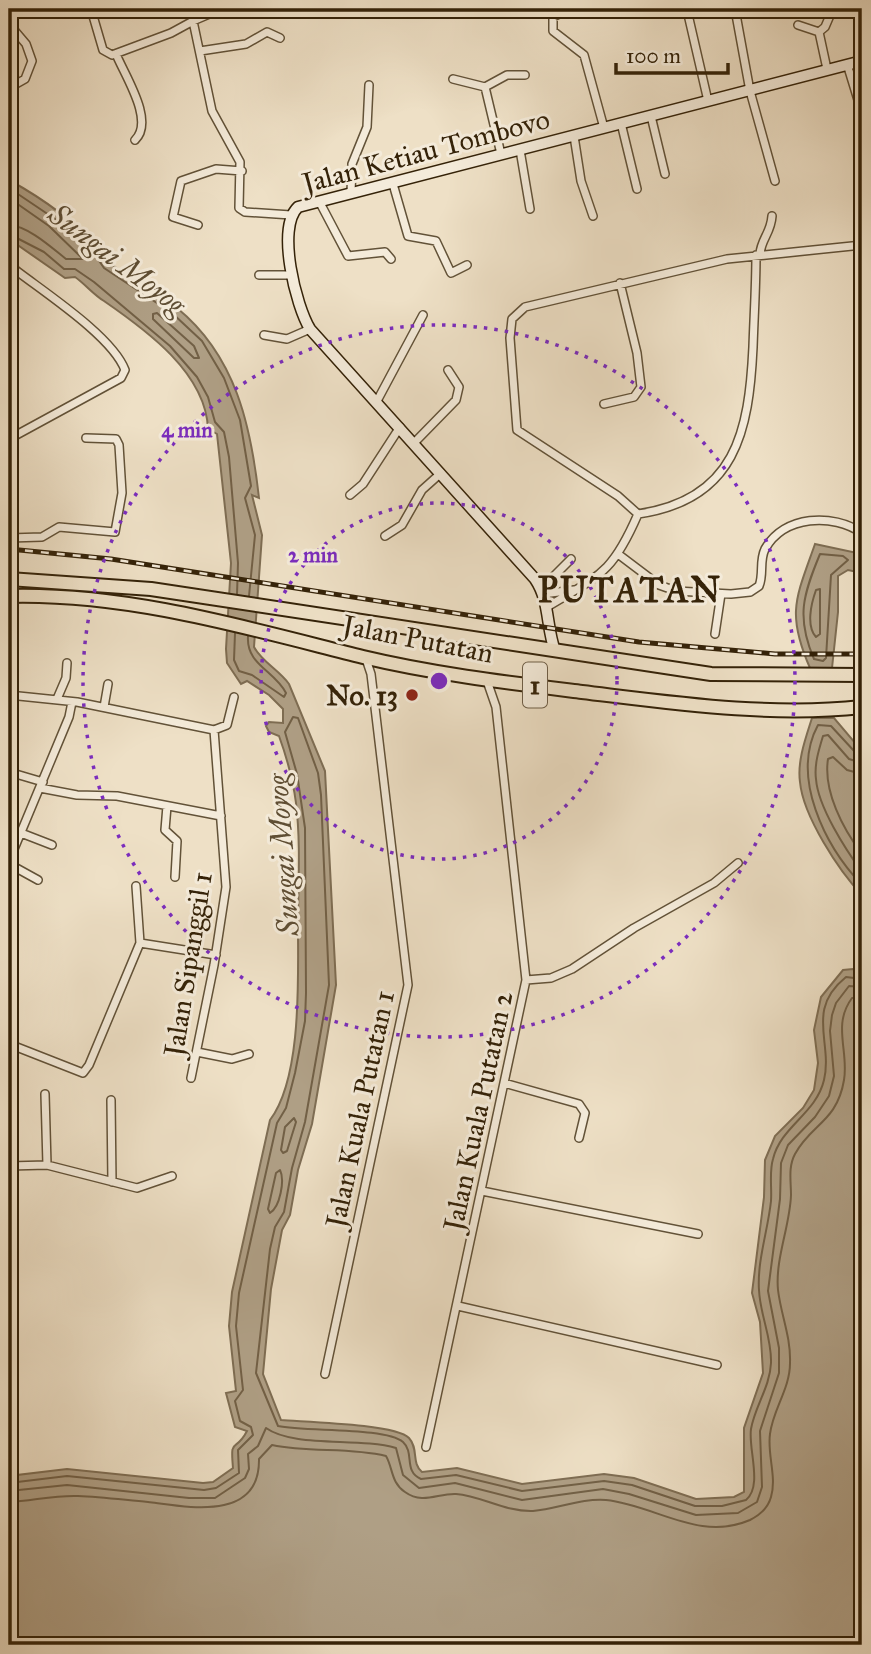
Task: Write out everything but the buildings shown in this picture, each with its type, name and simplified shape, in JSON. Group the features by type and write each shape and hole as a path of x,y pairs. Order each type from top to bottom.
{"highway":[{"name":"Jalan Putatan","path":"9,579 151,589 711,674 855,676"},
{"name":"Jalan Putatan","path":"9,596 103,602 218,621 365,657 505,681 695,705 857,707"}],"street":[{"path":"9,16 16,9"},
{"path":"91,9 103,50 116,54 171,33 221,9 244,14"},
{"path":"569,9 553,17 553,31 583,55 604,128"},
{"path":"735,9 750,91 775,181"},
{"path":"687,10 708,101"},
{"path":"819,32 829,21 831,13"},
{"path":"193,21 212,111 236,151 242,171 241,211 291,215"},
{"path":"9,24 26,44 32,61 25,79 9,88"},
{"path":"798,25 819,32"},
{"path":"200,51 246,44 267,32 280,38"},
{"path":"819,32 827,69"},
{"path":"116,54 143,121 140,135 135,140"},
{"name":"Jalan Ketiau Tombovo","path":"555,651 541,590 442,473 310,328 297,302 291,275 291,215 298,207 320,201 862,61"},
{"path":"847,64 862,113"},
{"path":"453,79 485,87 507,75 526,75"},
{"path":"351,193 352,164 367,127 369,85"},
{"path":"485,87 501,155"},
{"path":"651,116 665,174"},
{"path":"621,123 637,189"},
{"path":"574,136 581,181 593,216"},
{"path":"520,150 530,209"},
{"path":"198,225 173,217 181,181 216,169 242,171"},
{"path":"393,184 408,236 436,241 451,273 467,265"},
{"path":"320,201 348,256 385,252 391,259"},
{"path":"638,514 668,508 689,497 715,477 737,448 748,406 758,255 761,243 771,230 772,216"},
{"path":"638,514 618,496 522,436 514,422 510,338 512,319 525,307 620,283 758,255 862,248 859,291 862,304"},
{"path":"9,265 67,309 102,341 125,370 121,378 9,439"},
{"path":"259,275 291,275"},
{"path":"604,404 634,397 641,387 637,353 620,283"},
{"path":"377,401 423,315"},
{"path":"264,335 287,339 310,328"},
{"path":"862,328 862,364"},
{"path":"414,443 456,400 459,387 448,370"},
{"path":"350,495 363,484 400,428"},
{"path":"9,537 42,537 59,527 114,534 122,493 119,444 116,439 86,438"},
{"path":"385,536 402,525 422,490 442,473"},
{"path":"547,607 600,577 618,554 638,514"},
{"path":"618,554 667,589 721,594 756,590 761,581 765,550 777,535 795,523 821,520 845,523 862,533"},
{"path":"541,590 571,559"},
{"path":"541,590 575,590"},
{"path":"715,634 721,594"},
{"path":"535,648 548,629"},
{"name":"Jalan Kuala Putatan 1","path":"325,1374 408,985 372,683 365,657"},
{"path":"372,683 376,668 383,660"},
{"path":"57,699 66,678 68,663"},
{"name":"Jalan Kuala Putatan 2","path":"426,1447 526,981 495,703 485,678"},
{"path":"495,703 505,681"},
{"path":"104,707 108,684"},
{"path":"9,695 104,707 214,730 227,725 234,697"},
{"path":"38,880 9,862 42,785 72,702"},
{"name":"Jalan Sipanggil 1","path":"191,1078 216,955 226,887 214,730"},
{"path":"9,772 77,795 117,796 220,816"},
{"path":"167,806 165,830 177,841 175,877"},
{"path":"21,834 52,845"},
{"path":"526,981 551,978 572,969 642,924 714,883 738,863"},
{"path":"9,1044 83,1073 89,1065 140,943 136,886"},
{"path":"140,943 216,955"},
{"path":"197,1052 232,1059 248,1054"},
{"path":"504,1083 579,1104 585,1114 579,1138"},
{"path":"45,1094 47,1165"},
{"path":"111,1100 111,1182"},
{"path":"9,1166 47,1165 137,1188 172,1176"},
{"path":"482,1191 698,1234"},
{"path":"458,1306 717,1366"}],"water":[{"path":"9,180 67,219 89,238 107,261 177,308 214,348 227,370 245,419 259,498 252,495 262,535 254,647 289,684 325,771 336,985 312,1124 298,1170 290,1215 282,1230 271,1289 263,1374 281,1420 369,1427 401,1433 412,1442 417,1464 422,1472 457,1468 522,1484 604,1474 634,1478 696,1499 734,1497 744,1492 744,1428 763,1373 760,1322 752,1293 764,1197 765,1160 775,1136 803,1108 814,1090 818,1063 814,1030 821,997 843,970 853,969 862,973 862,1645 9,1645 9,1476 67,1469 213,1482 233,1468 233,1448 247,1431 235,1427 226,1393 236,1391 229,1326 232,1292 270,1120 280,1102 293,1054 298,999 299,865 298,819 291,777 279,736 269,732 266,726 269,722 283,723 283,709 269,695 247,681 241,684 227,663 231,563 217,434 208,429 205,409 197,389 155,339 75,277 65,278 9,239"},
{"path":"815,544 862,554 862,573 848,570 838,576 838,612 832,668 810,668 796,619 799,592"},
{"path":"812,718 834,718 862,751 862,895 824,842 803,796 800,766"}],"railway":[{"path":"9,549 111,559 639,642 775,654 862,654"}],"place":[{"name":"No. 13","path":"412,695"}],"district":[{"name":"PUTATAN","path":"630,590"}],"water label":[{"name":"Sungai Moyog","path":"117,259"},
{"name":"Sungai Moyog","path":"283,855"}]}
